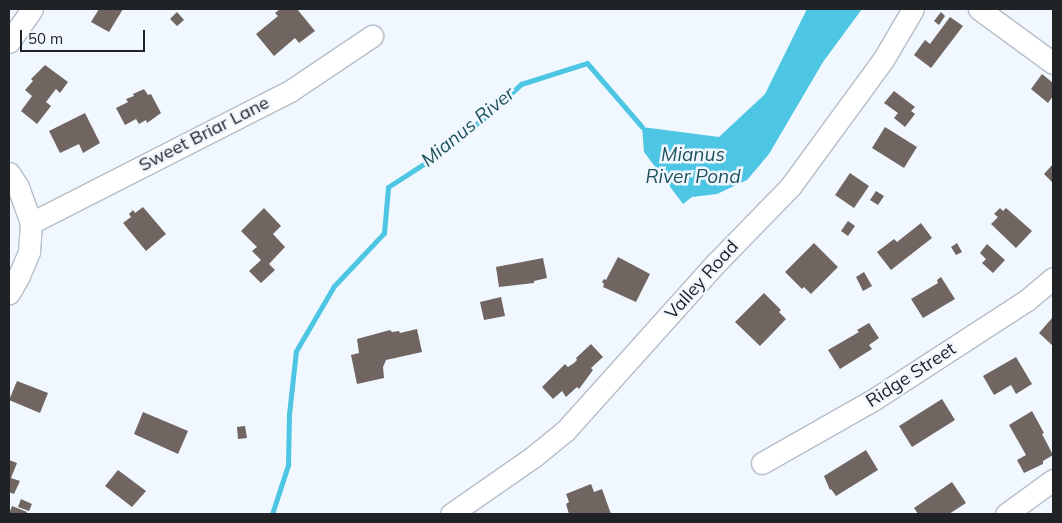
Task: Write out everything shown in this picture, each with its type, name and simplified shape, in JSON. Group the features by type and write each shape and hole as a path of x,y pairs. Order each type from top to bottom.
{"street":[{"path":"9,42 32,9"},
{"name":"Valley Road","path":"451,514 533,457 566,430 716,263 790,187 883,60 913,9"},
{"path":"979,9 1053,63"},
{"name":"Sweet Briar Lane","path":"31,223 290,91 372,36"},
{"path":"9,173 18,187 31,223 29,252 19,276 9,293"},
{"name":"Ridge Street","path":"762,463 874,400 1026,300 1053,278"},
{"path":"1006,514 1053,480"}],"water":[{"name":"Mianus River Pond","path":"807,9 862,9 823,62 769,154 747,180 717,194 692,197 683,204 644,152 642,127 719,137 765,94"}],"building":[{"path":"99,9 123,9 109,32 91,22"},
{"path":"280,9 297,9 315,31 299,43 295,38 274,56 256,34 278,16 275,13"},
{"path":"177,12 184,20 177,26 170,19"},
{"path":"941,12 945,16 939,25 934,21"},
{"path":"950,17 963,26 931,68 914,55 925,40 930,44"},
{"path":"45,65 68,82 60,93 56,89 46,102 51,106 37,124 21,111 32,96 25,90 33,81 31,79"},
{"path":"1042,74 1053,83 1053,96 1048,103 1031,89"},
{"path":"144,89 148,95 151,94 161,113 147,123 146,120 139,124 136,119 125,125 116,108 128,102 126,99 134,96 133,94"},
{"path":"894,91 915,107 911,111 915,114 905,127 894,118 898,113 884,103"},
{"path":"85,113 100,143 83,153 79,144 60,153 49,131"},
{"path":"885,127 917,147 904,168 872,148"},
{"path":"1053,164 1053,183 1044,174"},
{"path":"850,173 869,186 854,208 835,195"},
{"path":"876,191 884,196 878,205 870,200"},
{"path":"143,207 166,234 146,251 123,223 131,217 129,214 133,210 135,213"},
{"path":"264,208 281,226 273,234 285,247 269,264 275,270 261,283 249,271 261,260 252,251 257,247 241,231"},
{"path":"1000,208 1003,211 1006,208 1032,231 1016,248 991,224 998,217 994,214"},
{"path":"848,221 855,226 848,236 841,231"},
{"path":"921,223 932,238 891,270 877,252 894,239 897,242"},
{"path":"814,243 838,267 811,294 804,287 802,289 785,272"},
{"path":"957,243 962,252 956,255 951,247"},
{"path":"987,244 1005,260 993,273 982,263 986,259 980,253"},
{"path":"618,257 650,274 636,302 603,287 604,284 602,282 604,279 606,280"},
{"path":"543,258 547,278 534,281 534,283 499,287 496,267"},
{"path":"864,272 872,286 863,291 856,277"},
{"path":"941,277 955,299 923,318 911,299 938,283 937,280"},
{"path":"764,293 781,310 779,312 786,319 760,346 735,322"},
{"path":"501,297 505,316 484,320 480,302"},
{"path":"1053,317 1053,346 1039,333"},
{"path":"869,323 879,338 869,345 872,349 840,369 828,350 859,332 857,330"},
{"path":"417,329 422,352 386,360 383,367 384,378 357,384 351,355 359,353 357,339 390,330 392,332 399,331 400,333"},
{"path":"591,344 603,357 591,368 593,370 579,389 577,387 566,397 562,391 553,399 542,387 565,364 568,367 574,363 577,360 576,358"},
{"path":"1016,357 1032,384 1016,394 1011,385 994,395 983,376"},
{"path":"17,381 48,393 40,413 9,400"},
{"path":"942,399 955,420 912,447 899,426"},
{"path":"1032,411 1053,455 1043,461 1043,464 1024,473 1017,460 1026,455 1009,425"},
{"path":"143,412 188,431 178,454 134,434"},
{"path":"245,426 247,438 238,439 237,427"},
{"path":"866,450 878,470 836,496 830,490 824,476"},
{"path":"9,460 17,463 11,478 20,481 14,494 9,492"},
{"path":"118,470 146,491 132,507 105,486"},
{"path":"952,482 966,503 949,514 918,514 914,508"},
{"path":"591,484 594,492 602,489 611,514 569,514 566,504 569,502 566,494"},
{"path":"21,499 32,504 29,511 18,507"},
{"path":"12,506 27,512 26,514 9,514"}],"waterway":[{"name":"Mianus River","path":"272,514 288,465 289,414 296,351 334,286 384,233 388,187 425,163 483,119 521,84 587,63 642,127"}]}
